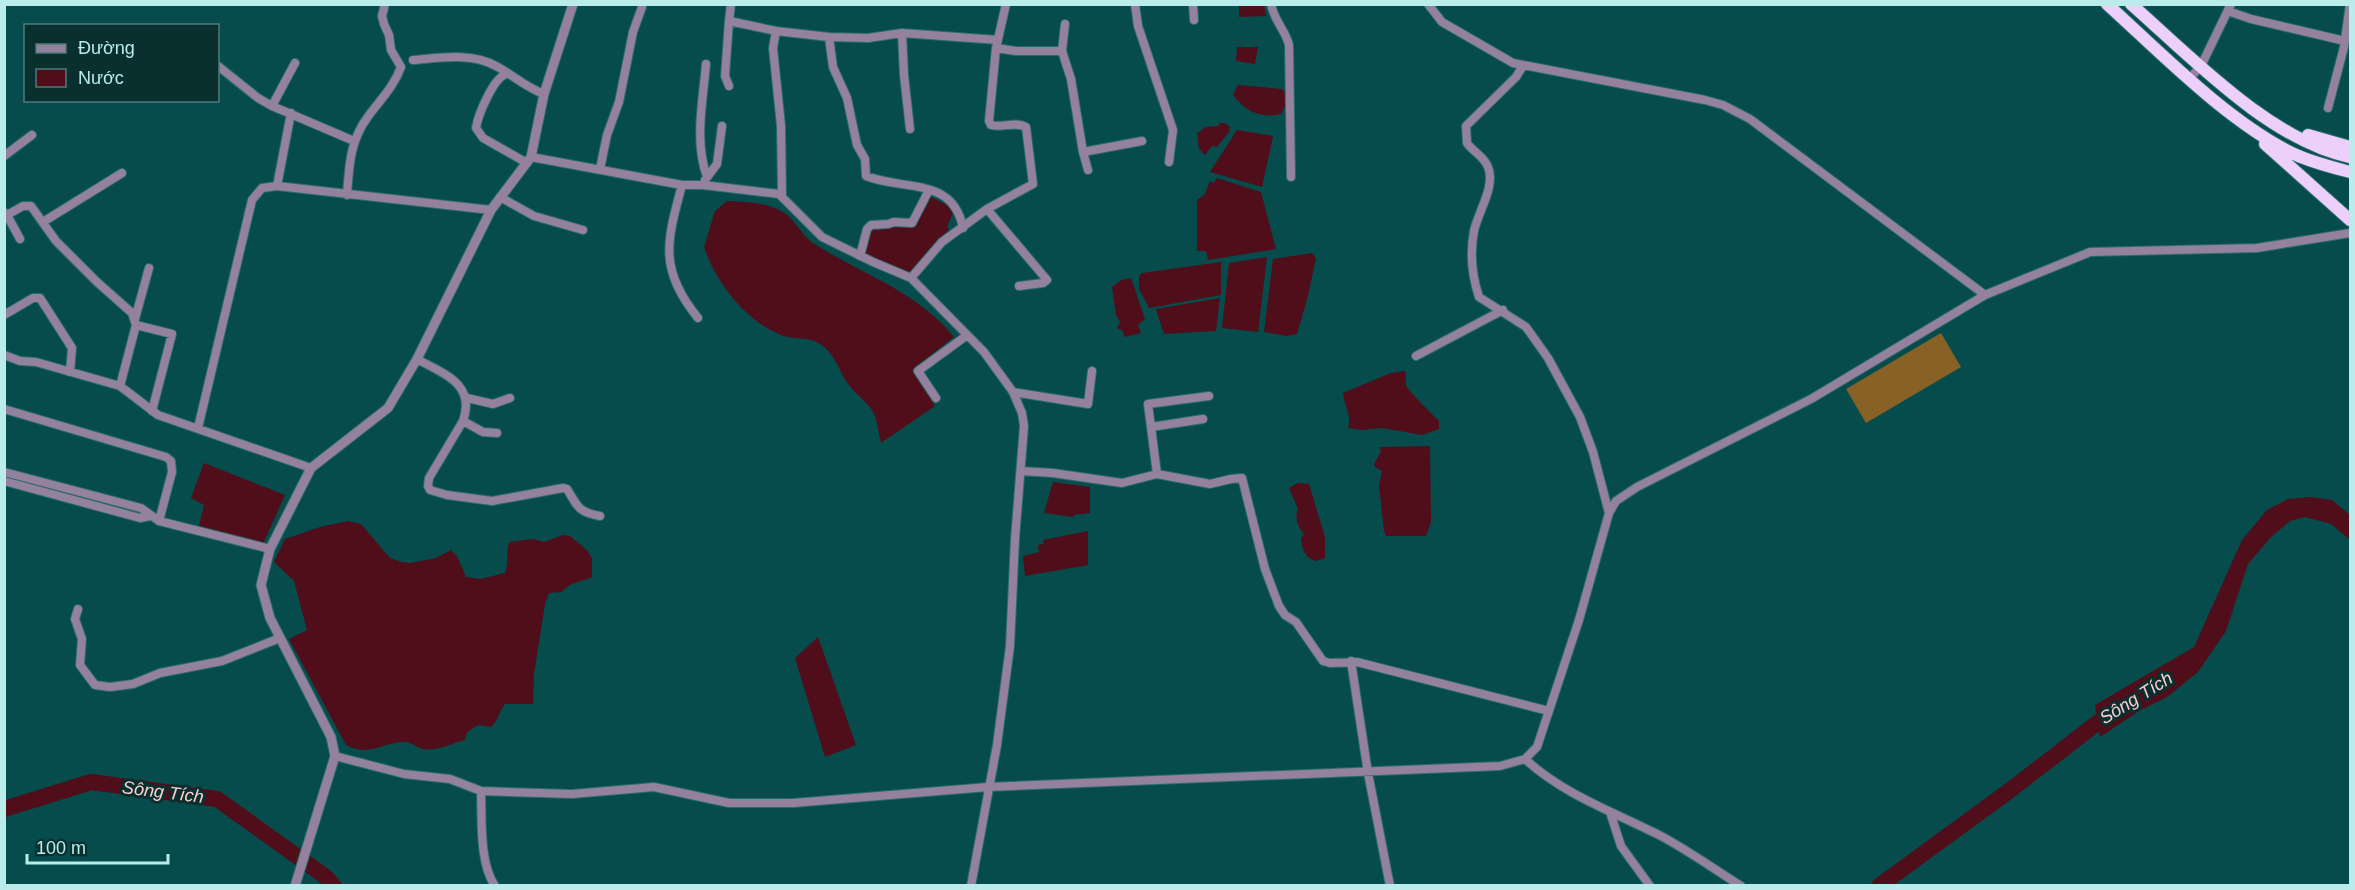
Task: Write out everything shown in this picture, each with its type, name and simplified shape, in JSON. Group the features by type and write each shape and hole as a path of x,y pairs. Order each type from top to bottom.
{"highway":[{"path":"2107,4 2350,220"},
{"path":"2131,4 2242,102 2308,144 2350,157"},
{"path":"2242,102 2316,139 2350,147"},
{"path":"2230,113 2271,141 2295,154 2350,172"}],"street":[{"path":"347,195 349,162 354,141 365,120 397,80 401,67 391,50 389,35 382,16 386,4"},
{"path":"296,882 335,756 331,737 270,618 261,585 270,549 311,468 388,408 417,359 490,210 529,160 544,94 573,4"},
{"path":"729,86 725,76 731,4"},
{"path":"911,278 942,242 987,209 1033,184 1026,127 1019,124 996,126 991,125 989,121 997,44 1006,4"},
{"path":"1135,4 1138,26 1173,130 1169,162"},
{"path":"1192,4 1194,20"},
{"path":"1271,4 1277,24 1288,39 1289,45 1291,177"},
{"path":"1428,4 1442,22 1506,59 1523,66 1705,100 1750,119 1985,295"},
{"path":"2328,108 2345,41 2350,4"},
{"path":"600,169 607,135 619,102 633,32 642,7"},
{"path":"2190,78 2201,66 2229,8 2251,20 2345,41"},
{"path":"729,21 777,31 829,37 868,38 902,33 997,44 1016,51 1062,51"},
{"path":"1065,24 1062,51 1071,79 1088,170"},
{"path":"777,31 773,48 781,126 782,196"},
{"path":"902,33 910,129"},
{"path":"829,37 833,67 847,98 857,145 865,159 866,176 876,180 922,186 945,196 961,213 963,228"},
{"path":"413,60 475,58 497,66 520,83 544,94"},
{"path":"273,106 295,63"},
{"path":"706,64 700,145 701,162 707,177"},
{"path":"1523,66 1516,77 1469,121 1464,131 1467,142 1483,158 1490,172 1474,231 1473,273 1476,290 1482,300 1503,310 1526,327 1536,338 1569,394 1593,452 1608,513"},
{"path":"219,67 258,98 354,141"},
{"path":"507,74 502,75 498,80 480,112 476,128 483,138 529,160 600,169 682,185 772,192 782,196 822,237 911,278 984,352 1013,392 1023,414 1022,471 1015,539 1010,646 997,745 971,885"},
{"path":"277,186 291,113"},
{"path":"702,185 717,164 723,126"},
{"path":"4,156 33,135"},
{"path":"1083,152 1142,141"},
{"path":"43,222 122,173"},
{"path":"682,185 670,231 669,256 678,286 687,304 698,318"},
{"path":"198,428 252,200 262,188 277,186 490,210"},
{"path":"860,256 867,229 871,225 894,222 912,223 929,190"},
{"path":"500,197 534,216 583,230"},
{"path":"20,239 6,213 23,206 31,206 56,241 132,313 136,322 172,334 152,411"},
{"path":"987,209 1047,280 1043,283 1019,286"},
{"path":"335,756 404,774 450,779 481,791 572,794 654,787 729,803 793,803 988,787 1500,766 1525,759 1537,747 1579,620 1608,513 1625,493 1811,399 1985,295 2090,252 2257,248 2350,233"},
{"path":"120,386 149,268"},
{"path":"4,315 33,298 39,298 72,348 70,372"},
{"path":"1416,356 1503,310"},
{"path":"936,398 918,371 966,336"},
{"path":"4,355 20,362 36,362 120,386 152,411 311,468"},
{"path":"417,359 450,378 463,389 467,399 463,421 429,478 430,490 447,495 492,501 563,488 567,489 577,508 587,514 600,516"},
{"path":"1013,392 1088,404 1092,371"},
{"path":"1157,474 1148,404 1209,396"},
{"path":"467,399 493,404 510,398"},
{"path":"4,410 171,460 172,472 159,521"},
{"path":"1151,427 1203,419"},
{"path":"463,421 483,432 497,434"},
{"path":"1022,471 1064,474 1122,483 1157,474 1210,484 1242,478 1265,569 1279,606 1285,615 1296,622 1323,661 1330,663 1351,661 1549,711"},
{"path":"4,472 141,508 159,521 270,549"},
{"path":"4,481 140,518 150,516"},
{"path":"44,493 48,484"},
{"path":"78,609 75,618 82,639 80,665 94,685 111,687 133,684 160,673 222,661 280,638"},
{"path":"1351,661 1368,773 1390,885"},
{"path":"1525,759 1543,776 1559,786 1663,837 1740,885"},
{"path":"481,791 484,855 491,880 495,885"},
{"path":"1610,812 1621,846 1650,885"}],"shaded area":[{"path":"1941,333 1961,367 1866,423 1846,389"}],"water":[{"path":"1239,5 1264,5 1266,16 1239,17"},
{"path":"1237,47 1258,47 1255,64 1236,61"},
{"path":"1237,86 1281,89 1286,92 1286,104 1281,114 1266,115 1248,109 1233,95"},
{"path":"1220,123 1225,123 1230,127 1229,132 1217,147 1212,146 1205,155 1199,149 1197,133 1206,127 1218,126"},
{"path":"1237,130 1273,136 1262,187 1210,172"},
{"path":"1217,178 1261,192 1276,249 1208,260 1206,251 1197,251 1197,200 1205,194 1210,181 1214,183"},
{"path":"929,196 949,206 953,213 947,227 949,230 908,274 864,254 869,229 894,223 915,227"},
{"path":"727,201 762,204 781,211 790,217 813,243 906,295 939,321 954,337 912,370 935,406 881,443 873,411 845,380 825,348 811,340 781,335 768,329 744,310 724,287 704,247 715,211"},
{"path":"1312,253 1316,258 1297,334 1286,336 1264,332 1273,259"},
{"path":"1267,257 1258,332 1222,328 1229,263"},
{"path":"1221,262 1221,295 1149,308 1139,289 1139,276 1142,273"},
{"path":"1131,278 1145,319 1138,325 1141,333 1124,337 1123,331 1117,328 1120,322 1116,315 1112,287 1121,280"},
{"path":"1220,298 1216,331 1164,334 1156,309"},
{"path":"1405,371 1407,388 1439,421 1439,429 1422,435 1382,428 1362,430 1348,428 1348,415 1343,393 1391,373"},
{"path":"1430,446 1431,522 1426,536 1386,536 1379,486 1382,471 1374,464 1381,451 1379,447"},
{"path":"204,463 285,495 263,544 199,526 204,505 191,498"},
{"path":"1053,482 1090,487 1090,513 1073,517 1044,513"},
{"path":"1298,483 1309,484 1325,537 1325,558 1317,561 1307,556 1302,546 1301,539 1304,534 1297,522 1298,509 1289,488"},
{"path":"2310,497 2332,500 2350,515 2350,540 2331,524 2305,517 2290,521 2271,537 2248,564 2226,631 2198,672 2167,697 2139,711 2100,737 2095,705 2194,647 2242,540 2267,510 2288,499"},
{"path":"348,521 361,524 390,558 410,563 436,558 451,550 457,556 466,577 480,579 505,573 509,542 534,539 544,542 563,535 570,536 587,550 592,558 592,577 572,584 562,592 549,593 545,604 534,674 533,704 505,704 491,727 478,725 467,732 465,740 438,748 428,750 406,742 369,750 355,749 346,745 289,639 307,630 294,581 274,562 285,539 320,527"},
{"path":"1088,531 1088,565 1025,576 1023,556 1039,552 1038,545 1044,544 1043,540"},
{"path":"818,637 856,745 825,757 795,658"}],"waterway":[{"name":"Sông Tích","path":"1879,886 2009,791 2114,710"},
{"name":"Sông Tích","path":"4,809 91,782 217,799 326,877 334,886"}]}
